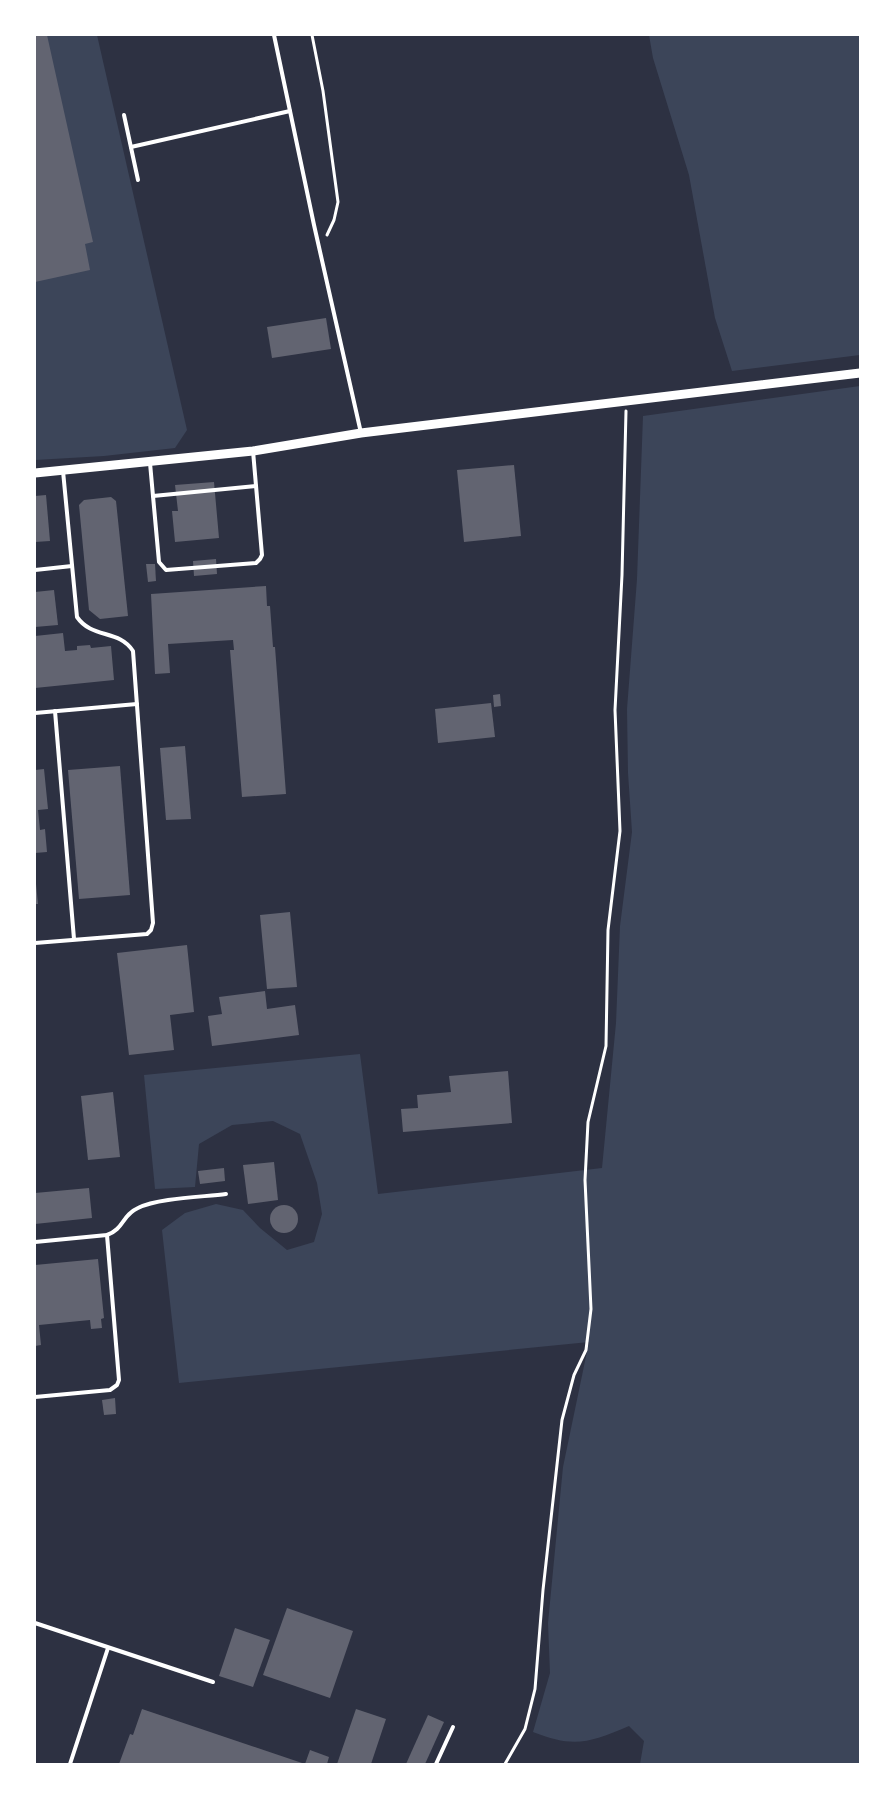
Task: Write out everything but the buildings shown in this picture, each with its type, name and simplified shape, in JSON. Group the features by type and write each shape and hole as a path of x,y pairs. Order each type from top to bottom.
{"street":[{"path":"35,473 253,451 361,434 860,373"}],"lane":[{"path":"274,35 361,434"},
{"path":"131,148 290,111"},
{"path":"124,115 138,180"},
{"path":"150,462 159,562 163,569 256,563 262,555 253,451"},
{"path":"35,943 147,934 151,930 152,914 133,651 121,639 88,629 77,617 63,470"},
{"path":"153,496 256,486"},
{"path":"35,570 72,566"},
{"path":"35,713 137,704"},
{"path":"55,712 74,939"},
{"path":"35,1242 107,1235 116,1232 132,1211 149,1203 226,1194"},
{"path":"35,1397 110,1390 117,1385 119,1380 107,1235"},
{"path":"35,1623 213,1682"},
{"path":"70,1764 108,1648"},
{"path":"436,1764 453,1727"}],"path":[{"path":"312,35 324,91 338,202 334,220 319,247"},
{"path":"505,1764 525,1729 535,1689 543,1590 562,1420 574,1375 586,1350 592,1309 585,1180 588,1122 606,1046 608,930 620,831 615,710 622,575 626,401"}],"shaded area":[{"path":"35,35 97,35 187,430 175,448 104,456 35,460"},
{"path":"649,35 860,35 860,355 732,371 715,318 689,175 653,58"},
{"path":"860,386 860,1764 640,1764 644,1741 629,1726 592,1740 571,1742 533,1732 550,1673 548,1623 563,1467 589,1342 179,1383 162,1230 185,1213 216,1204 243,1210 260,1228 287,1250 314,1242 322,1214 317,1183 300,1134 273,1121 232,1125 199,1144 195,1187 155,1189 144,1075 360,1054 378,1194 602,1168 616,1023 620,926 632,832 628,773 627,709 637,579 643,416"}]}
